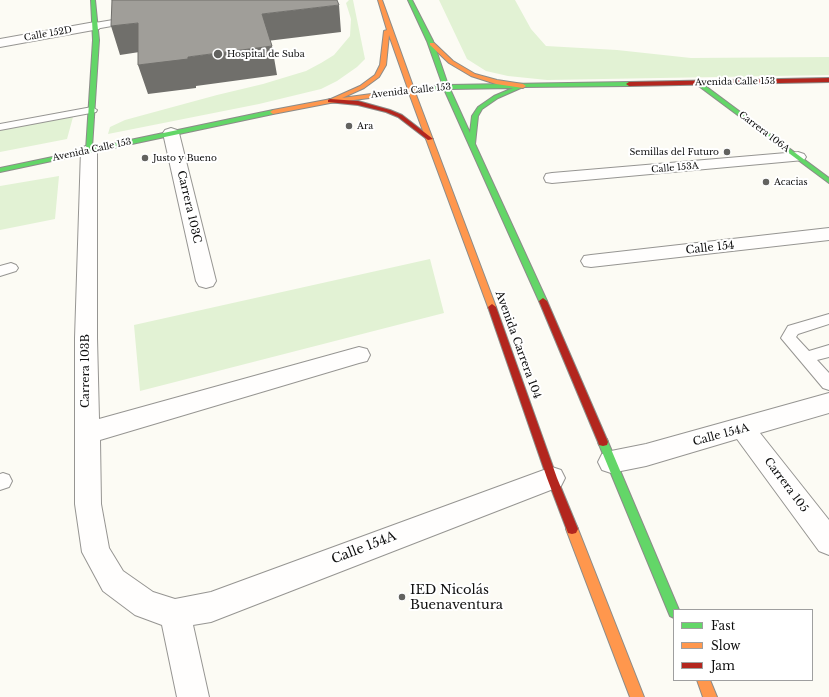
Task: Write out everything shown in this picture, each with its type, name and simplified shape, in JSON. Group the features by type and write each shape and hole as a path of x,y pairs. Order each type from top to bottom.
{"main road":[{"name":"Carrera 103B","path":"89,150 96,40 93,0"},
{"name":"Avenida Carrera 104","path":"380,0 411,90 470,247 552,478 638,697"},
{"path":"410,0 430,41 446,87 530,270 673,610"},
{"path":"330,101 362,87 377,76 383,65 388,24"},
{"path":"430,41 451,62 469,74 482,79 523,86"},
{"name":"Avenida Calle 153","path":"0,170 89,150 330,101 411,90 446,87 829,80"},
{"name":"Carrera 106A","path":"698,82 829,181"},
{"path":"472,143 475,116 480,108 496,97 523,86"},
{"path":"330,101 346,101 377,107 400,116 430,139"},
{"path":"703,681 710,697"}],"street":[{"name":"Calle 152D","path":"0,42 95,26"},
{"name":"Carrera 103C","path":"172,133 206,281"},
{"name":"Carrera 103B","path":"89,150 86,338 88,504 96,552 113,581 145,605 175,614"},
{"name":"Calle 153A","path":"552,178 798,157"},
{"name":"Calle 154","path":"591,261 829,234"},
{"path":"87,433 359,355"},
{"name":"Calle 154A","path":"611,462 646,455 743,429 829,403"},
{"name":"Carrera 105","path":"743,429 829,542"},
{"name":"Calle 154A","path":"175,614 210,607 552,478"},
{"path":"175,614 193,697"}],"lane":[{"path":"95,26 138,19"},
{"path":"0,127 92,110"},
{"path":"829,319 793,330 789,334 788,338 829,384"},
{"path":"805,358 829,351"}],"green space":[{"path":"349,0 353,0 365,59 357,67 337,81 321,89 259,104 108,134 110,127 125,120 263,84 306,71 321,63 334,55 350,36 351,19 346,3"},
{"path":"439,0 515,0 531,29 546,46 617,50 691,58 829,57 829,75 547,80 508,76 486,71 467,59"},
{"path":"73,117 67,139 0,152 0,129"},
{"path":"59,176 55,219 0,230 0,186"},
{"path":"430,259 444,313 140,391 134,325"}],"building":[{"path":"112,0 337,0 339,5 262,14 272,46 138,65 138,23 111,26"}],"traffic: fast":[{"path":"89,150 96,40 93,0"},
{"path":"410,0 430,41 446,87 543,301"},
{"path":"698,83 829,181"},
{"path":"424,89 446,87 629,84"},
{"path":"472,143 475,116 480,108 496,97 522,86"},
{"path":"0,170 273,112"},
{"path":"603,442 673,610"}],"traffic: slow":[{"path":"380,0 400,60 492,307"},
{"path":"334,99 362,87 377,76 383,65 387,31"},
{"path":"432,44 451,62 473,75 496,82 523,86"},
{"path":"273,112 330,101 424,89"},
{"path":"572,529 637,697"},
{"path":"703,681 710,697"}],"traffic: jam":[{"path":"629,84 829,80"},
{"path":"330,101 358,103 388,111 400,116 430,139"},
{"path":"543,301 603,442"},
{"path":"492,307 552,478 572,529"}],"place":[{"name":"Hospital de Suba","path":"218,54"},
{"name":"Ara","path":"349,126"},
{"name":"Semillas del Futuro","path":"727,152"},
{"name":"Justo y Bueno","path":"145,158"},
{"name":"Acacias","path":"766,182"},
{"name":"IED Nicolás Buenaventura","path":"402,597"}]}
